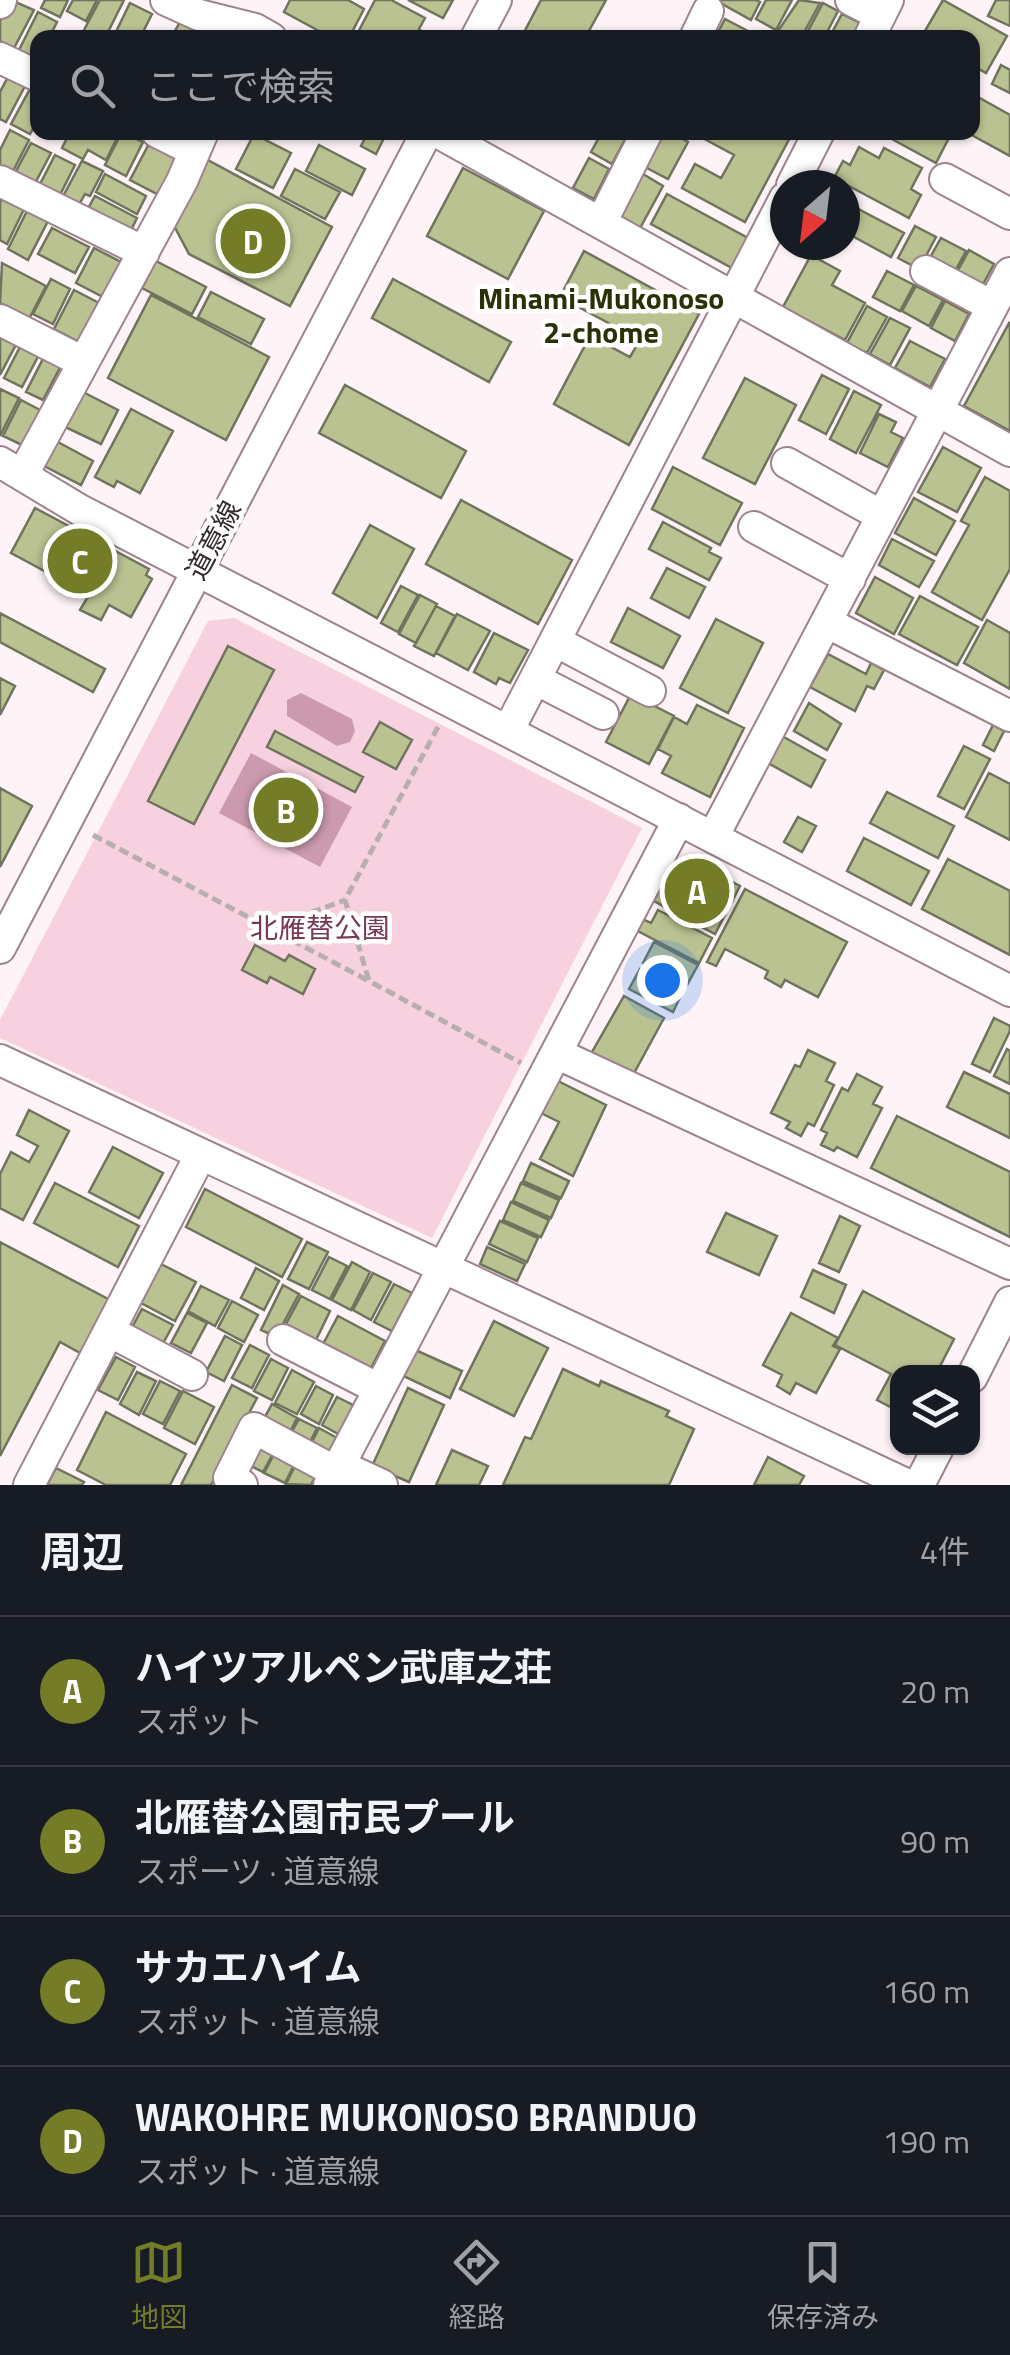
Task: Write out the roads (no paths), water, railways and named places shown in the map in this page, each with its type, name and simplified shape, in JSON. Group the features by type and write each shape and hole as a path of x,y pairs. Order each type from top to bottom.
{"street":[{"path":"166,0 200,16 246,30"},
{"path":"480,30 496,0"},
{"path":"851,0 879,18"},
{"path":"0,58 30,72"},
{"name":"道意線","path":"0,948 423,140"},
{"path":"452,140 1010,451"},
{"path":"602,224 643,140"},
{"path":"800,170 815,140"},
{"path":"199,142 83,362 11,468 80,510 1010,991"},
{"path":"944,179 1010,214"},
{"path":"0,181 144,252"},
{"path":"508,731 770,226"},
{"path":"926,271 992,306"},
{"path":"713,837 1010,272"},
{"path":"0,320 83,362"},
{"path":"787,462 882,516"},
{"path":"754,527 850,579"},
{"path":"828,623 1010,716"},
{"path":"554,641 650,690"},
{"path":"535,679 603,714"},
{"path":"334,1474 679,820"},
{"path":"0,1060 908,1485"},
{"path":"550,1064 1010,1264"},
{"path":"29,1485 200,1154"},
{"path":"978,1365 1010,1302"},
{"path":"109,1332 192,1375"},
{"path":"283,1340 378,1389"},
{"path":"242,1485 229,1478 254,1428 334,1474 382,1485"},
{"path":"919,1485 934,1455"}],"place":[{"name":"WAKOHRE MUKONOSO BRANDUO","path":"253,241"},
{"name":"サカエハイム","path":"80,561"},
{"name":"北雁替公園市民プール","path":"286,810"},
{"name":"ハイツアルペン武庫之荘","path":"697,891"}],"district":[{"name":"Minami-Mukonoso 2-chome","path":"601,315"}],"park label":[{"name":"北雁替公園","path":"320,927"}]}
